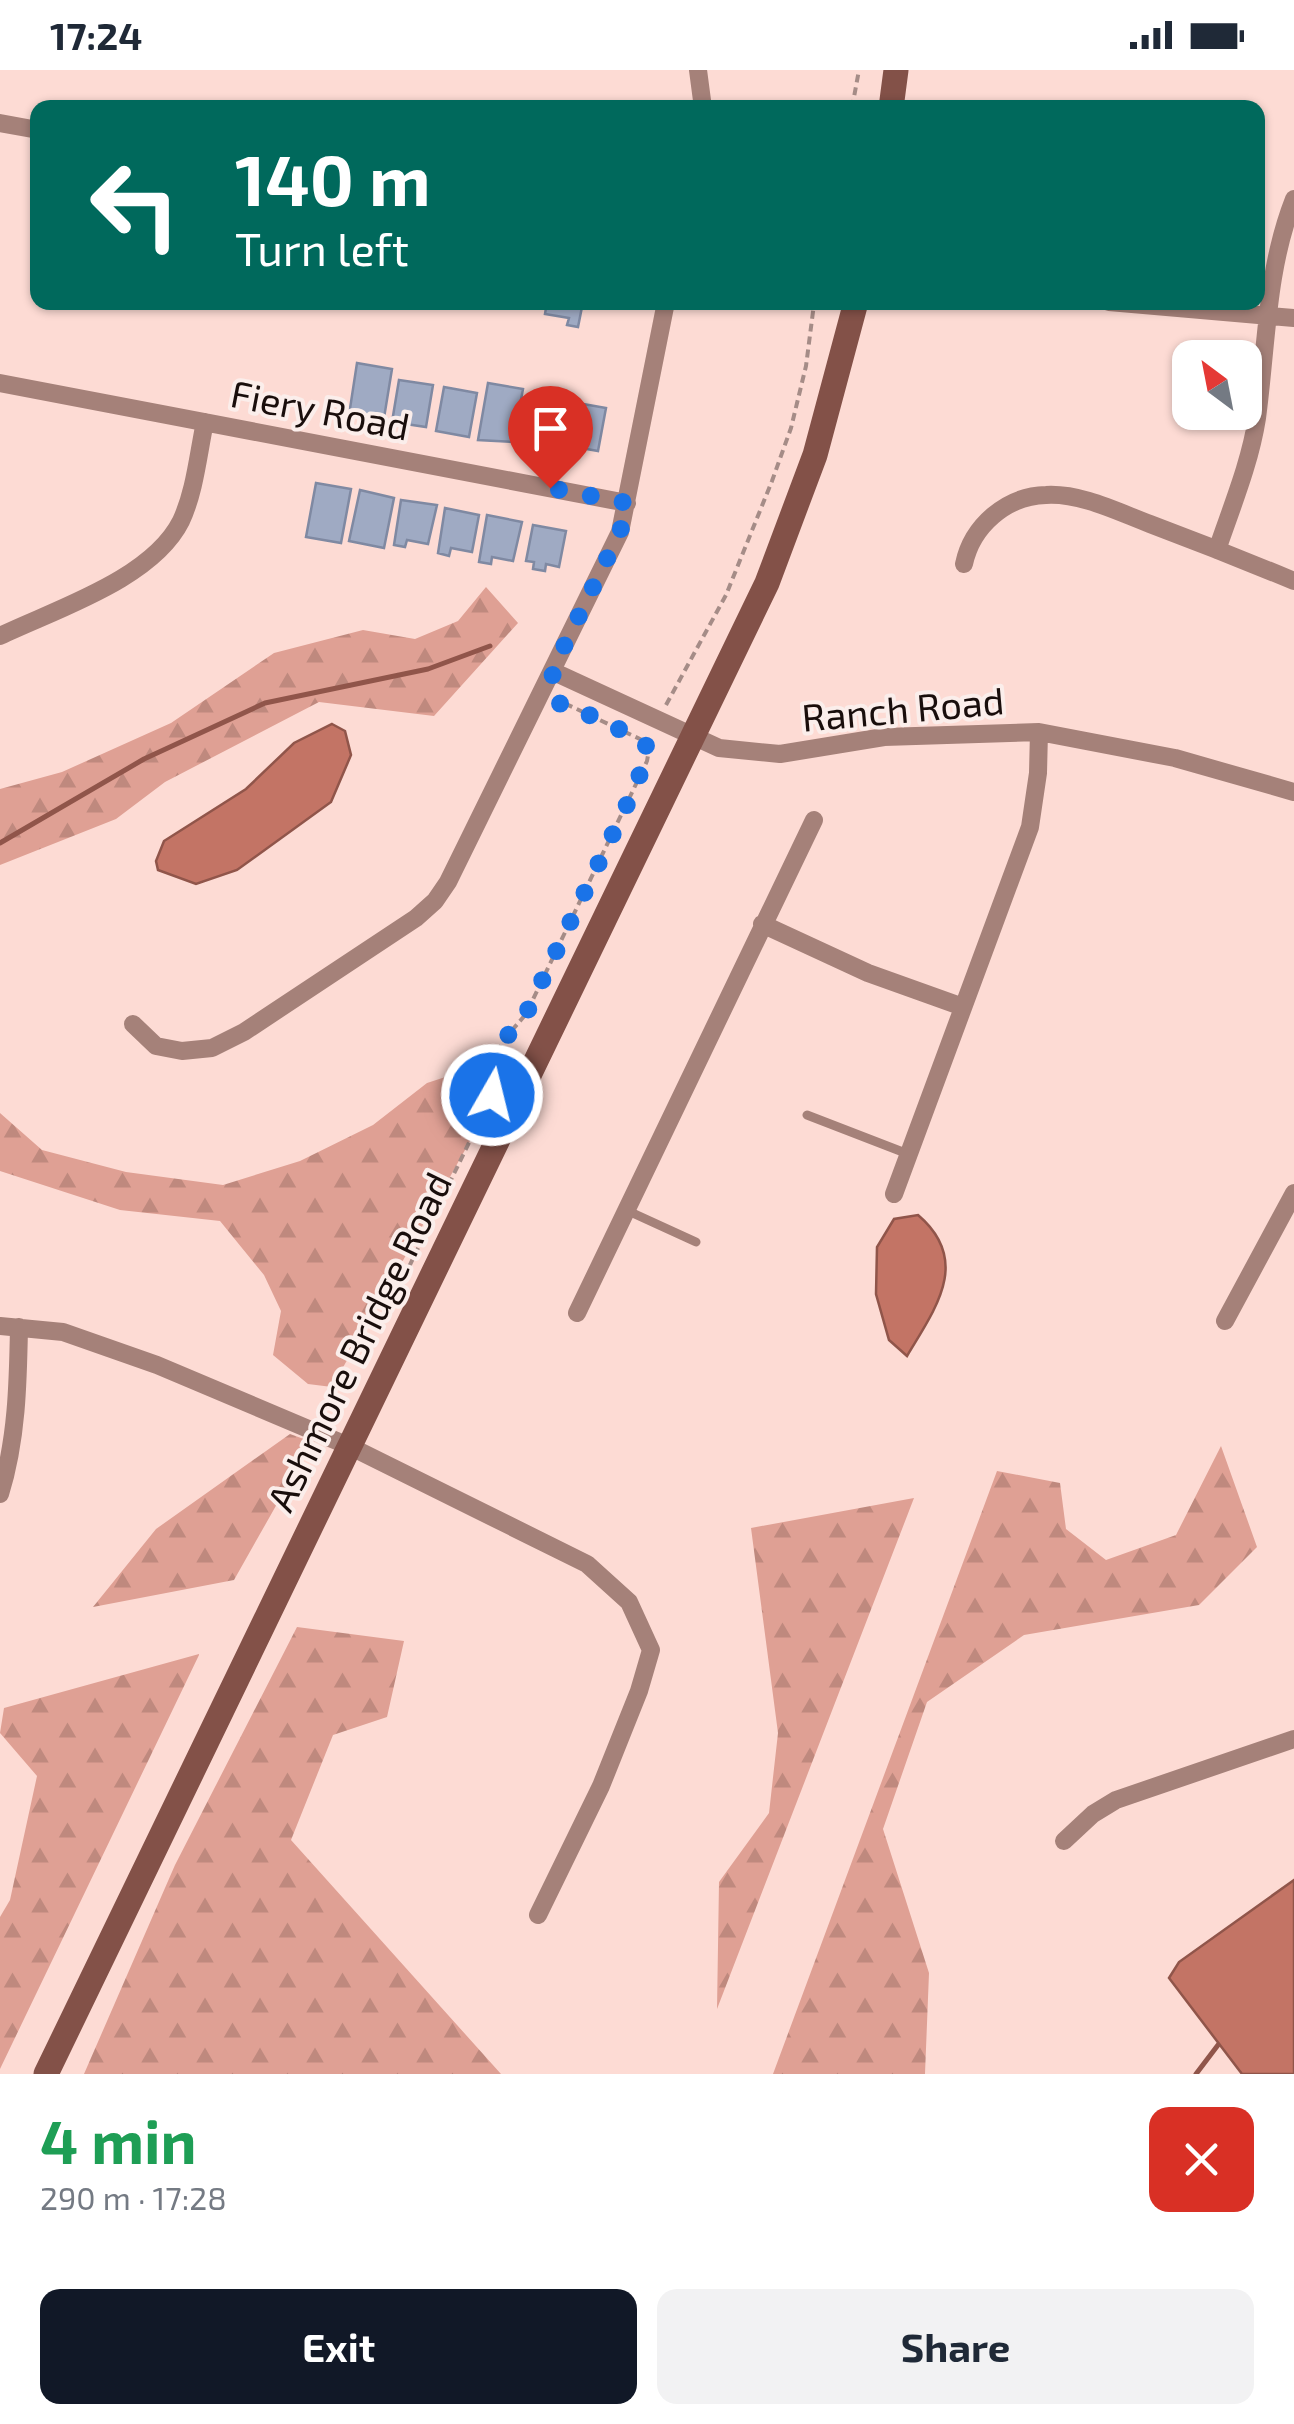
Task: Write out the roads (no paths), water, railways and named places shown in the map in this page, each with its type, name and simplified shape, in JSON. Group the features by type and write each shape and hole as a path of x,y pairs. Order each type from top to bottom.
{"main road":[{"path":"891,100 896,70"},
{"name":"Ashmore Bridge Road","path":"46,2074 767,583 832,402 854,310"}],"street":[{"path":"698,70 701,100"},
{"path":"0,123 30,129"},
{"path":"1217,550 1248,462 1280,239 1294,199"},
{"path":"133,1024 156,1046 182,1051 212,1048 286,1006 416,918 434,901 448,882 620,532 664,310"},
{"path":"1199,310 1294,318"},
{"name":"Fiery Road","path":"0,383 628,503"},
{"path":"0,636 114,582 139,567 167,542 188,503 204,422"},
{"path":"964,564 970,542 994,514 1027,498 1046,494 1076,498 1294,581"},
{"name":"Ranch Road","path":"552,671 719,748 780,754 884,737 1039,732 1175,758 1294,792"},
{"path":"894,1194 1030,826 1039,732"},
{"path":"577,1313 814,820"},
{"path":"762,924 868,972 963,1007"},
{"path":"1226,1321 1294,1193"},
{"path":"0,1494 15,1409 10,1326 63,1332 157,1365 351,1447 587,1564 629,1602 651,1650 640,1691 602,1786 538,1915"},
{"path":"1064,1841 1093,1814 1116,1800 1294,1739"}],"lane":[{"path":"807,1115 908,1154"},
{"path":"626,1210 696,1242"}],"waterway":[{"path":"0,843 144,759 265,703 428,669 490,646"},
{"path":"1196,2074 1218,2045"}]}
